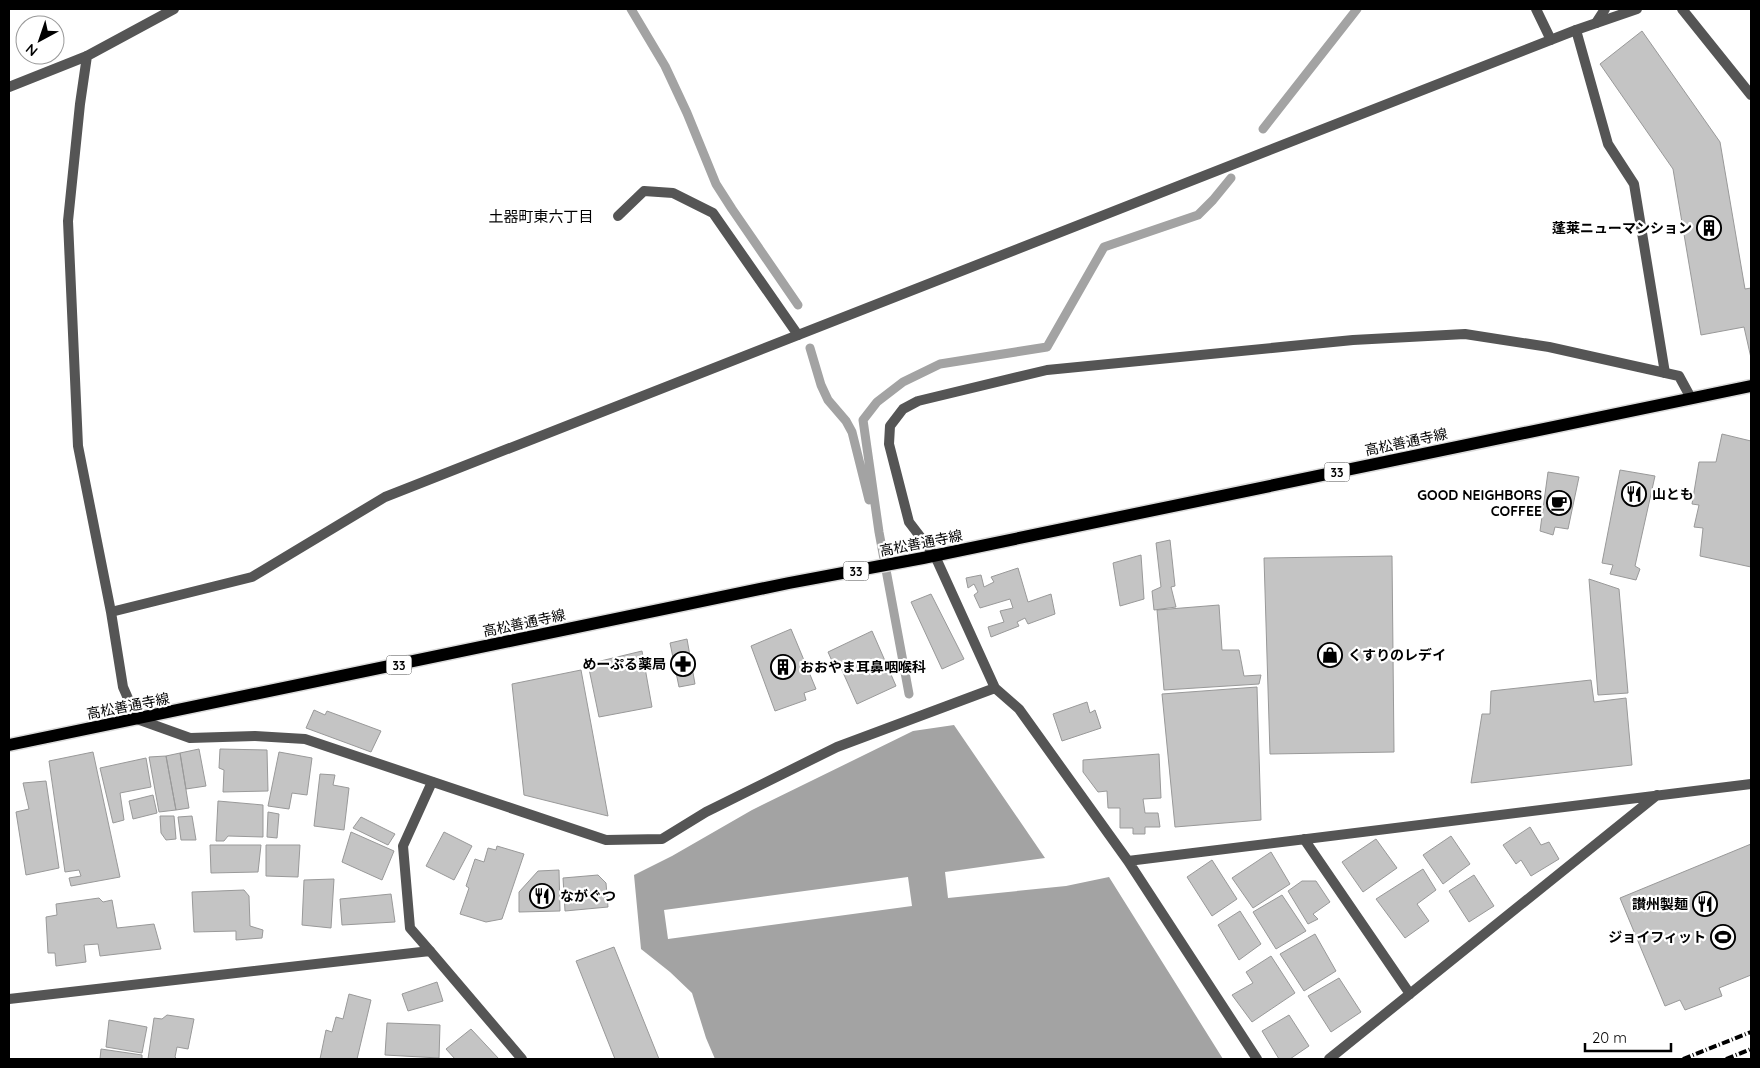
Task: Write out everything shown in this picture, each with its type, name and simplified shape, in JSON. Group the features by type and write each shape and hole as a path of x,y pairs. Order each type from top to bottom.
{"main road":[{"name":"高松善通寺線","path":"9,745 789,583 929,557 1751,386"}],"street":[{"path":"9,87 87,56 174,9"},
{"path":"1536,9 1551,40"},
{"path":"1596,23 1605,9"},
{"path":"112,612 252,577 385,497 1576,30 1637,9"},
{"path":"1682,9 1751,96"},
{"path":"1576,30 1608,144 1634,184 1665,373"},
{"path":"87,56 68,221 78,446 112,612 123,687 137,719 190,738 255,736 304,739 606,840 662,839 706,812 837,747 994,688"},
{"path":"618,216 644,191 673,193 712,214 798,335"},
{"path":"1257,1059 1128,861 1019,709 994,688 929,557 909,522 889,444 890,426 903,409 918,400 1047,370 1353,340 1465,334 1549,347 1679,376 1691,398"},
{"path":"432,782 403,846 410,928 522,1059"},
{"path":"1128,861 1751,784"},
{"path":"1329,1059 1657,795"},
{"path":"1304,839 1410,994"},
{"path":"9,999 430,951"}],"shaded area":[{"path":"954,725 1045,858 945,872 948,898 1066,886 1109,877 1223,1059 715,1059 706,1038 692,993 670,972 641,949 634,875 672,856 752,810 913,731","holes":["908,877 912,906 668,939 664,910"]}],"building":[{"name":"蓬莱ニューマンション","path":"1642,31 1720,142 1745,289 1751,288 1751,358 1744,327 1701,335 1673,169 1600,64"},
{"path":"1722,434 1751,441 1751,567 1700,556 1703,528 1694,527 1699,505 1692,504 1699,462 1716,462"},
{"path":"1620,470 1655,476 1635,566 1640,569 1636,580 1610,574 1613,565 1602,563"},
{"path":"1548,472 1579,477 1568,529 1555,527 1553,535 1540,531"},
{"path":"1170,540 1175,586 1171,587 1176,607 1154,610 1152,591 1161,587 1156,543"},
{"path":"1141,555 1144,599 1120,606 1113,563"},
{"name":"くすりのレデイ","path":"1392,556 1394,752 1270,754 1264,558"},
{"path":"1018,568 1028,602 1051,594 1055,614 1028,624 1025,618 1017,622 1019,626 991,637 988,627 1004,622 1000,611 1013,608 1010,599 980,608 974,595 978,592 974,584 968,588 966,578 981,575 984,587 994,582 991,577"},
{"path":"1589,579 1619,589 1628,693 1598,695"},
{"path":"931,594 964,659 942,669 911,602"},
{"path":"1219,605 1222,650 1239,650 1244,676 1261,675 1259,684 1164,690 1157,610"},
{"name":"おおやま耳鼻咽喉科","path":"791,629 816,689 804,693 806,700 775,711 751,646"},
{"path":"872,631 896,686 857,704 841,668 836,670 828,652"},
{"path":"687,639 695,684 679,687 670,643"},
{"path":"642,651 652,707 599,717 588,664"},
{"path":"581,670 608,816 524,795 512,684"},
{"path":"1591,680 1594,702 1626,698 1632,765 1471,783 1482,714 1490,714 1491,691"},
{"path":"1257,687 1261,820 1175,827 1162,694"},
{"path":"1087,702 1090,713 1095,710 1101,728 1062,741 1053,714"},
{"path":"314,710 325,715 327,711 381,731 371,752 306,728"},
{"path":"199,749 206,786 186,789 180,753"},
{"path":"220,749 267,750 268,791 223,792 224,770 219,768"},
{"path":"93,752 120,877 71,886 69,878 81,876 79,870 65,872 49,761"},
{"path":"279,752 312,758 307,795 292,793 289,809 268,806"},
{"path":"180,753 189,808 176,810 166,756"},
{"path":"1159,754 1161,798 1143,799 1145,813 1158,813 1160,827 1145,827 1145,834 1133,834 1133,828 1120,828 1120,808 1108,808 1107,791 1098,792 1083,772 1083,760"},
{"path":"166,756 176,810 159,812 149,757"},
{"path":"146,758 151,787 120,793 124,820 113,823 100,768"},
{"path":"320,774 335,775 333,785 349,788 344,830 314,826"},
{"path":"46,781 59,868 26,875 16,812 29,809 23,783"},
{"path":"153,795 157,813 133,819 129,801"},
{"path":"218,801 263,805 263,837 228,836 224,841 216,841"},
{"path":"268,812 279,814 277,838 267,837"},
{"path":"160,816 174,816 176,839 166,840 161,833"},
{"path":"192,816 196,840 181,840 178,817"},
{"path":"361,817 395,834 388,845 353,828"},
{"path":"1530,827 1541,845 1549,842 1559,859 1531,876 1521,860 1516,864 1503,845"},
{"path":"351,832 394,851 382,880 342,862"},
{"path":"444,832 472,846 454,880 426,866"},
{"path":"1451,836 1470,864 1443,884 1423,855"},
{"path":"1376,839 1397,868 1363,892 1342,862"},
{"path":"1751,844 1751,975 1719,988 1722,996 1685,1010 1680,1000 1665,1006 1620,898"},
{"path":"210,845 261,845 258,872 211,873"},
{"path":"266,845 300,845 298,877 266,876"},
{"path":"497,846 524,854 502,919 486,922 460,914 469,888 466,886 475,859 484,862 488,848 496,850"},
{"path":"1271,852 1290,884 1253,908 1232,878"},
{"path":"1212,860 1237,899 1212,916 1187,877"},
{"path":"1423,869 1436,890 1417,904 1429,921 1405,938 1376,899"},
{"path":"559,870 560,911 519,912 519,892 538,871"},
{"path":"598,875 606,883 608,907 565,911 563,878"},
{"path":"1474,875 1494,906 1469,922 1449,891"},
{"path":"334,879 331,928 302,925 304,880"},
{"path":"1302,881 1316,881 1330,902 1313,914 1318,919 1308,924 1288,891"},
{"path":"244,890 249,896 250,926 263,930 262,938 236,940 236,931 194,932 192,892"},
{"path":"391,894 395,922 342,925 340,899"},
{"path":"1282,895 1306,931 1276,949 1253,912"},
{"path":"99,898 103,902 112,900 117,928 154,924 161,949 100,956 98,944 84,945 86,962 56,966 55,953 48,953 46,917 57,915 56,904"},
{"path":"1240,911 1261,944 1239,960 1218,925"},
{"path":"1315,934 1336,971 1304,991 1280,954"},
{"path":"614,947 659,1059 615,1059 576,961"},
{"path":"1271,956 1295,993 1252,1022 1232,995 1253,983 1246,972"},
{"path":"1339,978 1361,1012 1331,1032 1308,996"},
{"path":"437,982 443,1001 408,1011 402,994"},
{"path":"349,994 371,1000 357,1059 320,1059 326,1030 332,1032 336,1017 343,1019"},
{"path":"167,1015 194,1019 188,1049 177,1047 175,1057 177,1059 148,1059 154,1018 162,1019"},
{"path":"1289,1015 1309,1046 1290,1059 1279,1059 1262,1031"},
{"path":"109,1020 147,1027 142,1053 106,1047"},
{"path":"387,1023 440,1025 439,1058 385,1055"},
{"path":"471,1029 499,1059 455,1059 446,1049"},
{"path":"101,1049 142,1055 142,1059 100,1059"}],"waterway":[{"path":"631,9 665,66 687,113 716,184 798,305"},
{"path":"1263,129 1357,9"},
{"path":"909,694 879,532 863,420 877,402 903,382 940,364 1047,347 1104,247 1198,215 1231,178"},
{"path":"810,348 821,385 828,400 846,421 852,432 869,500"}],"railway":[{"path":"1683,1059 1751,1032"},
{"path":"1726,1059 1751,1049"}],"place":[{"name":"蓬莱ニューマンション","path":"1709,228"},
{"name":"山とも","path":"1634,494"},
{"name":"GOOD NEIGHBORS COFFEE","path":"1559,503"},
{"name":"くすりのレデイ","path":"1330,655"},
{"name":"めーぷる薬局","path":"683,664"},
{"name":"おおやま耳鼻咽喉科","path":"783,667"},
{"name":"ながぐつ","path":"542,896"},
{"name":"讃州製麺","path":"1705,904"},
{"name":"ジョイフィット","path":"1723,937"}],"district":[{"name":"土器町東六丁目","path":"541,216"}]}
